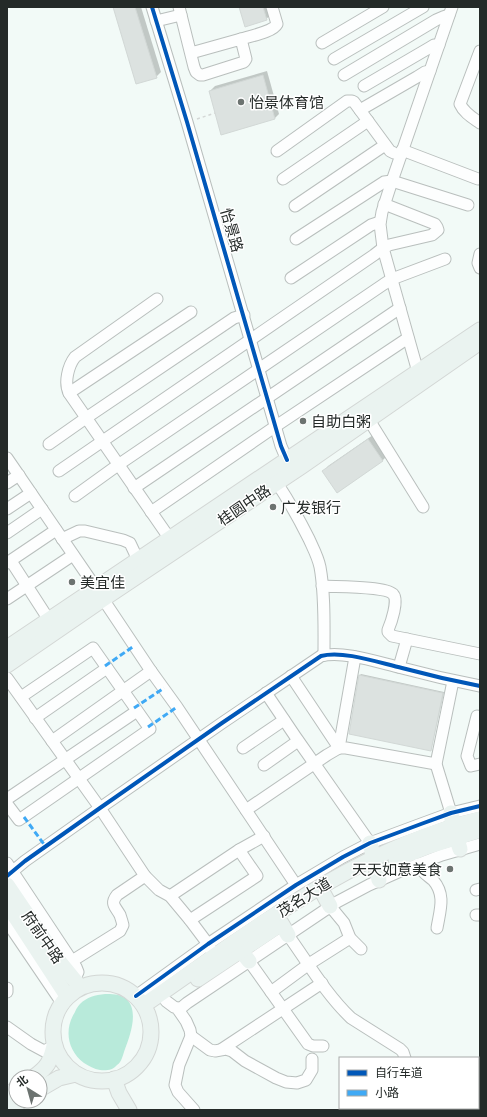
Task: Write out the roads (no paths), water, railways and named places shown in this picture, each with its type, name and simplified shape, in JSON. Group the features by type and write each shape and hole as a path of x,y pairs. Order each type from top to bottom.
{"main road":[{"name":"桂圆中路","path":"7,648 49,620 100,594 277,483 290,466 418,372 480,330"},
{"name":"桂圆中路","path":"7,665 100,594 138,560 290,466 369,420 480,342"},
{"name":"茂名大道","path":"242,951 302,896 335,877 375,862 418,843 455,831 480,819"},
{"name":"茂名大道","path":"455,831 480,830"},
{"name":"茂名大道","path":"302,896 327,901 348,882 375,862"},
{"name":"府前中路","path":"8,874 58,960 77,984"},
{"name":"茂名大道","path":"143,1005 214,955 242,951 284,929 302,896"},
{"name":"府前中路","path":"7,904 65,1000"},
{"name":"茂名大道","path":"143,1005 172,1004 214,955"},
{"path":"104,982 116,984 127,989 143,1005 151,1027 150,1041 146,1054 138,1066 127,1074 114,1079 101,1081 88,1079 76,1074 67,1067 59,1057 54,1046 52,1032 54,1019 59,1007 77,984 104,982"},
{"path":"45,1069 51,1059 54,1046"},
{"path":"48,1084 58,1078 76,1074"},
{"path":"114,1079 119,1093 129,1110"}],"street":[{"name":"怡景路","path":"152,7 244,315 281,446 290,466"},
{"path":"191,53 274,28 276,24 272,7"},
{"path":"322,43 383,7"},
{"path":"334,59 423,7"},
{"path":"156,21 180,11 196,72 200,75 244,62 246,60 240,39"},
{"path":"418,372 383,248 380,234 380,222 384,204 451,11"},
{"path":"344,75 451,11"},
{"path":"364,86 434,45 439,45"},
{"path":"480,51 460,104 468,114 480,123"},
{"path":"360,110 425,72 430,71"},
{"path":"277,151 347,101 352,101 390,151 394,153 402,153 478,179"},
{"path":"283,179 368,121"},
{"path":"295,206 385,145"},
{"path":"296,239 384,182 392,181 468,205"},
{"path":"59,471 383,248 389,245 432,234 438,230 435,224 384,204"},
{"path":"291,278 371,225 380,222"},
{"path":"480,254 478,262 480,268"},
{"path":"75,496 118,465 384,284 392,279 445,259"},
{"path":"157,299 75,357 67,376 67,388 118,465 170,539"},
{"path":"134,488 400,308"},
{"path":"69,393 191,312"},
{"path":"49,444 234,318 244,315"},
{"path":"151,512 408,338"},
{"path":"369,420 423,507"},
{"path":"7,458 151,671 199,739 302,896 214,955 190,920 170,896 159,890 144,876 100,808 7,678"},
{"path":"7,483 19,475"},
{"path":"277,483 293,508 320,566 324,615 324,656"},
{"path":"7,510 31,493"},
{"path":"7,533 42,509"},
{"path":"49,620 9,562 59,534 79,531 85,531 130,543 138,560"},
{"path":"7,598 73,555"},
{"path":"322,586 385,590 393,594 395,599 395,607 388,632 392,636 480,654"},
{"path":"399,667 408,639"},
{"path":"7,804 19,820 150,729 93,648 21,697"},
{"path":"77,984 78,972 72,960 8,874 25,861 318,658 330,655 355,657 453,681 480,686"},
{"path":"339,748 355,657"},
{"path":"35,718 107,668"},
{"path":"52,741 151,671"},
{"path":"291,676 339,748"},
{"path":"453,681 436,764 455,831 480,844"},
{"path":"266,693 314,763 375,862 418,843 455,831 480,806"},
{"path":"7,799 137,711"},
{"path":"480,717 477,716 467,756 471,766 480,764"},
{"path":"243,748 284,720"},
{"path":"264,765 298,741"},
{"path":"246,810 333,750 339,748 436,764"},
{"path":"170,896 239,850 264,836"},
{"path":"418,843 420,869 435,883 441,894 441,908 436,928"},
{"path":"190,920 257,876 239,850"},
{"path":"72,960 120,931 123,925 121,917 114,906 114,899 117,895 144,876"},
{"path":"361,950 350,938 344,923 327,901 284,929 337,1004 351,1018 400,1049 405,1057"},
{"path":"7,922 65,1000"},
{"path":"271,992 309,964 350,938"},
{"path":"172,1004 187,1003 242,951 308,1044 312,1046 323,1046"},
{"path":"191,1036 210,1050 215,1051 222,1049 322,982"},
{"path":"172,1004 186,1021 191,1036 179,1065 175,1085 178,1092 194,1110"},
{"path":"7,1027 31,1044 44,1051 54,1046"},
{"path":"222,1049 232,1051 245,1062 286,1082 297,1083 306,1080 312,1070 312,1060"}],"place":[{"name":"怡景体育馆","path":"241,102"},
{"name":"自助白粥","path":"303,421"},
{"name":"广发银行","path":"273,507"},
{"name":"美宜佳","path":"72,582"},
{"name":"天天如意美食","path":"450,869"}]}
